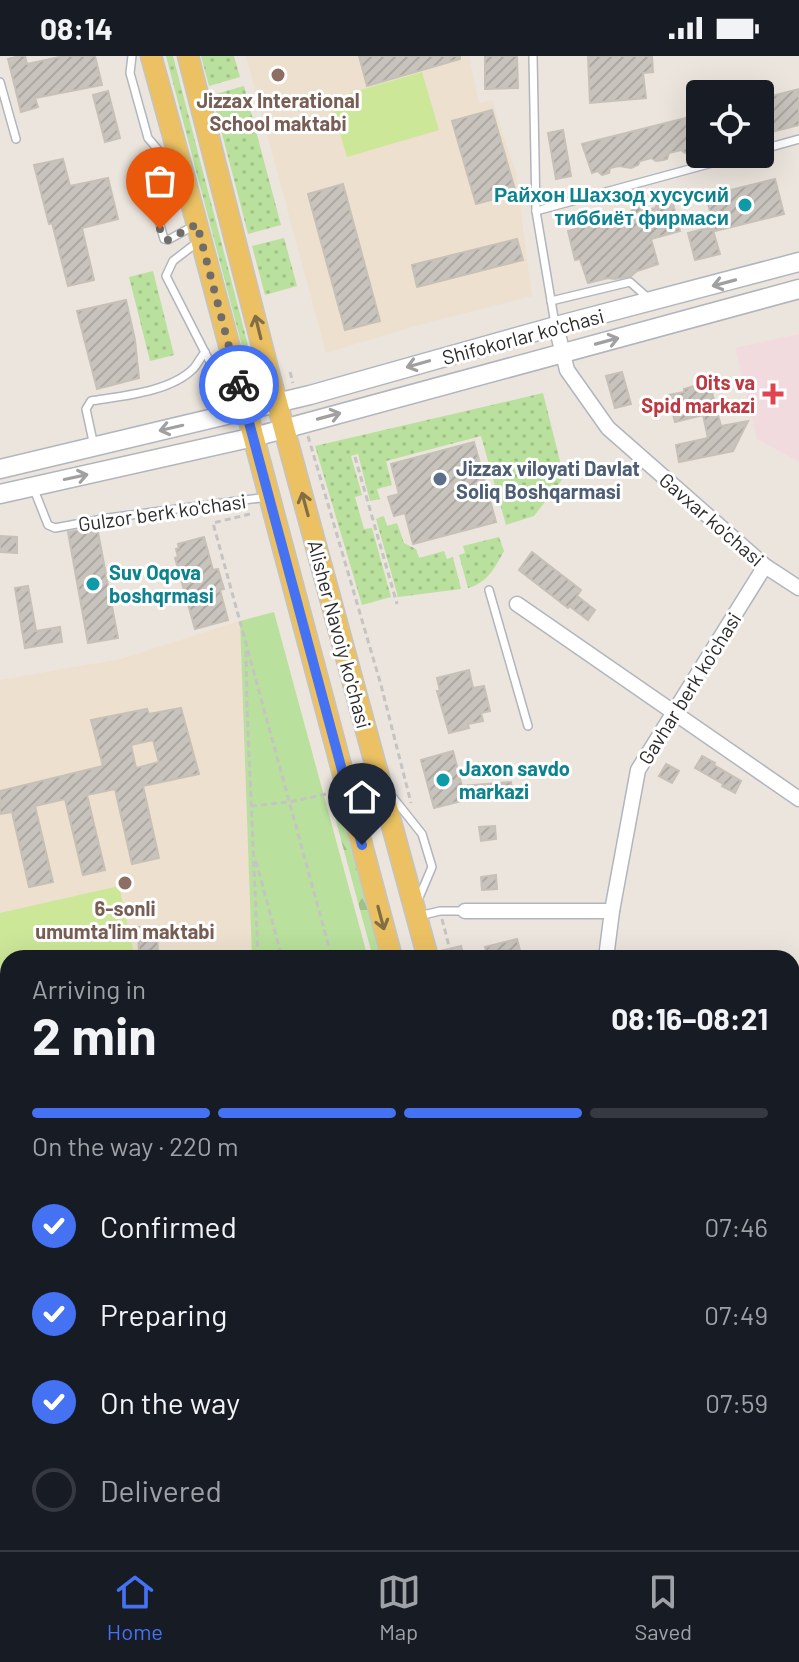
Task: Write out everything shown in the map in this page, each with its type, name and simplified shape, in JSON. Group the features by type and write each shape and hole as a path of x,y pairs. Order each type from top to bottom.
{"main road":[{"name":"Alisher Navoiy ko'chasi","path":"151,56 390,950"},
{"name":"Alisher Navoiy ko'chasi","path":"188,56 295,426 380,781 426,950"},
{"name":"Shifokorlar ko'chasi","path":"0,469 287,400 799,262"},
{"name":"Shifokorlar ko'chasi","path":"0,494 254,437 799,289"}],"street":[{"name":"Gavxar ko'chasi","path":"556,326 567,370 608,428 765,566 799,588"},
{"name":"Gavhar berk ko'chasi","path":"607,950 638,770 765,566"},
{"path":"517,604 799,799"},
{"path":"465,911 612,911"}],"lane":[{"path":"132,56 130,73 148,138 186,183"},
{"path":"533,56 536,211 556,326"},
{"path":"0,82 16,139"},
{"path":"774,146 799,139"},
{"path":"536,211 694,168"},
{"path":"147,179 164,239 199,232"},
{"path":"199,232 173,261 166,276 214,370 225,415"},
{"path":"551,301 630,282 653,302"},
{"path":"94,446 86,409 91,401 171,383 192,369 205,352"},
{"name":"Gulzor berk ko'chasi","path":"33,487 48,525 55,528 270,497"},
{"path":"489,590 528,726"},
{"path":"416,912 465,911"}],"path":[{"path":"287,400 290,372"},
{"path":"295,426 381,685 414,815"},
{"path":"355,457 397,604"},
{"path":"250,514 213,523 330,950"},
{"path":"246,644 258,950"},
{"path":"251,806 326,794"},
{"path":"254,854 280,950"},
{"path":"440,911 450,950"}],"shaded area":[{"path":"246,56 469,56 479,103 492,100 516,173 532,296 326,353"},
{"name":"Oits va Spid markazi","path":"799,334 799,462 757,439 735,348"},
{"name":"6-sonli umumta'lim maktabi","path":"240,621 252,950 0,950 0,680 121,659"}],"green space":[{"path":"166,56 173,56 255,372 249,373"},
{"path":"201,56 234,56 240,77 209,86"},
{"path":"422,72 439,130 347,157 330,99"},
{"path":"244,86 281,225 248,234 212,95"},
{"path":"284,238 297,286 265,295 252,246"},
{"path":"153,271 174,355 150,361 129,277"},
{"path":"543,393 564,477 534,516 506,525 481,436 386,461 392,485 377,489 380,499 370,501 358,454 351,456 362,495 355,497 364,529 372,528 391,597 362,605 315,446"},
{"path":"384,516 387,526 397,523 404,543 416,549 419,558 444,551 447,559 453,557 461,589 398,597 376,519"},
{"path":"499,537 504,551 497,563 486,578 468,588 459,555 465,553 463,546"},
{"path":"274,612 366,950 252,950 240,621"},
{"path":"336,793 379,950 371,950 329,795"},
{"path":"119,886 133,950 0,950 0,913"}],"building":[{"path":"25,56 27,64 64,56 95,56 102,85 35,98 38,107 21,112 8,59"},
{"path":"359,56 460,56 460,59 367,86"},
{"path":"485,56 517,56 518,88 485,89"},
{"path":"588,56 652,56 653,72 643,73 646,98 590,103"},
{"path":"799,89 799,125 774,131 774,95"},
{"path":"108,91 120,138 105,142 93,95"},
{"path":"492,110 516,193 476,204 452,121"},
{"path":"686,118 686,153 681,150 669,153 667,159 656,161 651,158 631,168 619,166 610,168 609,173 602,175 598,171 592,173 582,144"},
{"path":"563,130 571,176 556,179 548,133"},
{"path":"63,159 70,186 108,178 118,219 82,228 94,280 68,286 34,165"},
{"name":"Райхон Шахзод хусусий тиббиёт фирмаси","path":"775,179 784,214 715,231 706,196"},
{"path":"343,184 380,321 345,330 308,194"},
{"path":"664,202 673,204 680,231 651,239 658,264 631,276 588,283 580,259 575,260 568,231 596,224 603,216 625,216 635,208 644,211"},
{"path":"712,227 720,254 695,260 688,233"},
{"path":"517,239 523,260 417,287 412,265"},
{"path":"126,300 139,378 97,389 77,311"},
{"path":"622,372 631,404 615,408 606,376"},
{"path":"710,385 721,426 748,421 733,451 679,462 676,445 708,438 703,415 675,422 668,395 694,386 695,389"},
{"name":"Jizzax viloyati Davlat Soliq Boshqarmasi","path":"474,442 496,522 413,544 405,513 394,516 388,497 399,494 391,464"},
{"name":"Suv Oqova boshqrmasi","path":"97,527 118,638 88,643 68,532"},
{"path":"0,536 17,537 17,553 0,552"},
{"path":"204,537 213,570 218,569 224,589 220,590 228,620 195,629 175,558 178,557 178,544"},
{"path":"532,552 581,590 577,596 595,610 588,620 519,570"},
{"path":"28,586 36,631 60,627 62,642 25,648 15,588"},
{"path":"469,670 473,688 484,686 490,711 481,713 483,721 449,733 437,691 440,691 437,678"},
{"path":"181,708 199,774 143,786 159,858 132,864 115,789 87,795 105,870 83,875 65,799 35,806 53,882 29,887 12,812 0,814 0,791 103,766 91,720 147,709 149,714","holes":["153,740 159,762 136,768 131,745"]},
{"name":"Jaxon savdo markazi","path":"453,751 462,786 511,782 512,788 434,808 421,760"},
{"path":"702,756 741,781 735,793 695,768"},
{"path":"666,764 679,771 672,783 659,776"},
{"path":"495,826 496,839 481,841 479,827"},
{"path":"496,875 497,889 482,890 481,877"},
{"path":"138,927 157,927 158,950 139,950"},
{"path":"517,939 520,950 486,950 485,947"}],"way so far":[{"path":"160,229 164,239 168,240 197,224 239,385"}],"place":[{"name":"Jizzax Interational School maktabi","path":"278,75"},
{"name":"Райхон Шахзод хусусий тиббиёт фирмаси","path":"745,205"},
{"name":"Oits va Spid markazi","path":"773,394"},
{"name":"Jizzax viloyati Davlat Soliq Boshqarmasi","path":"440,479"},
{"name":"Suv Oqova boshqrmasi","path":"93,584"},
{"name":"Jaxon savdo markazi","path":"443,780"},
{"name":"6-sonli umumta'lim maktabi","path":"125,883"}],"route":[{"path":"239,385 362,845"}]}
